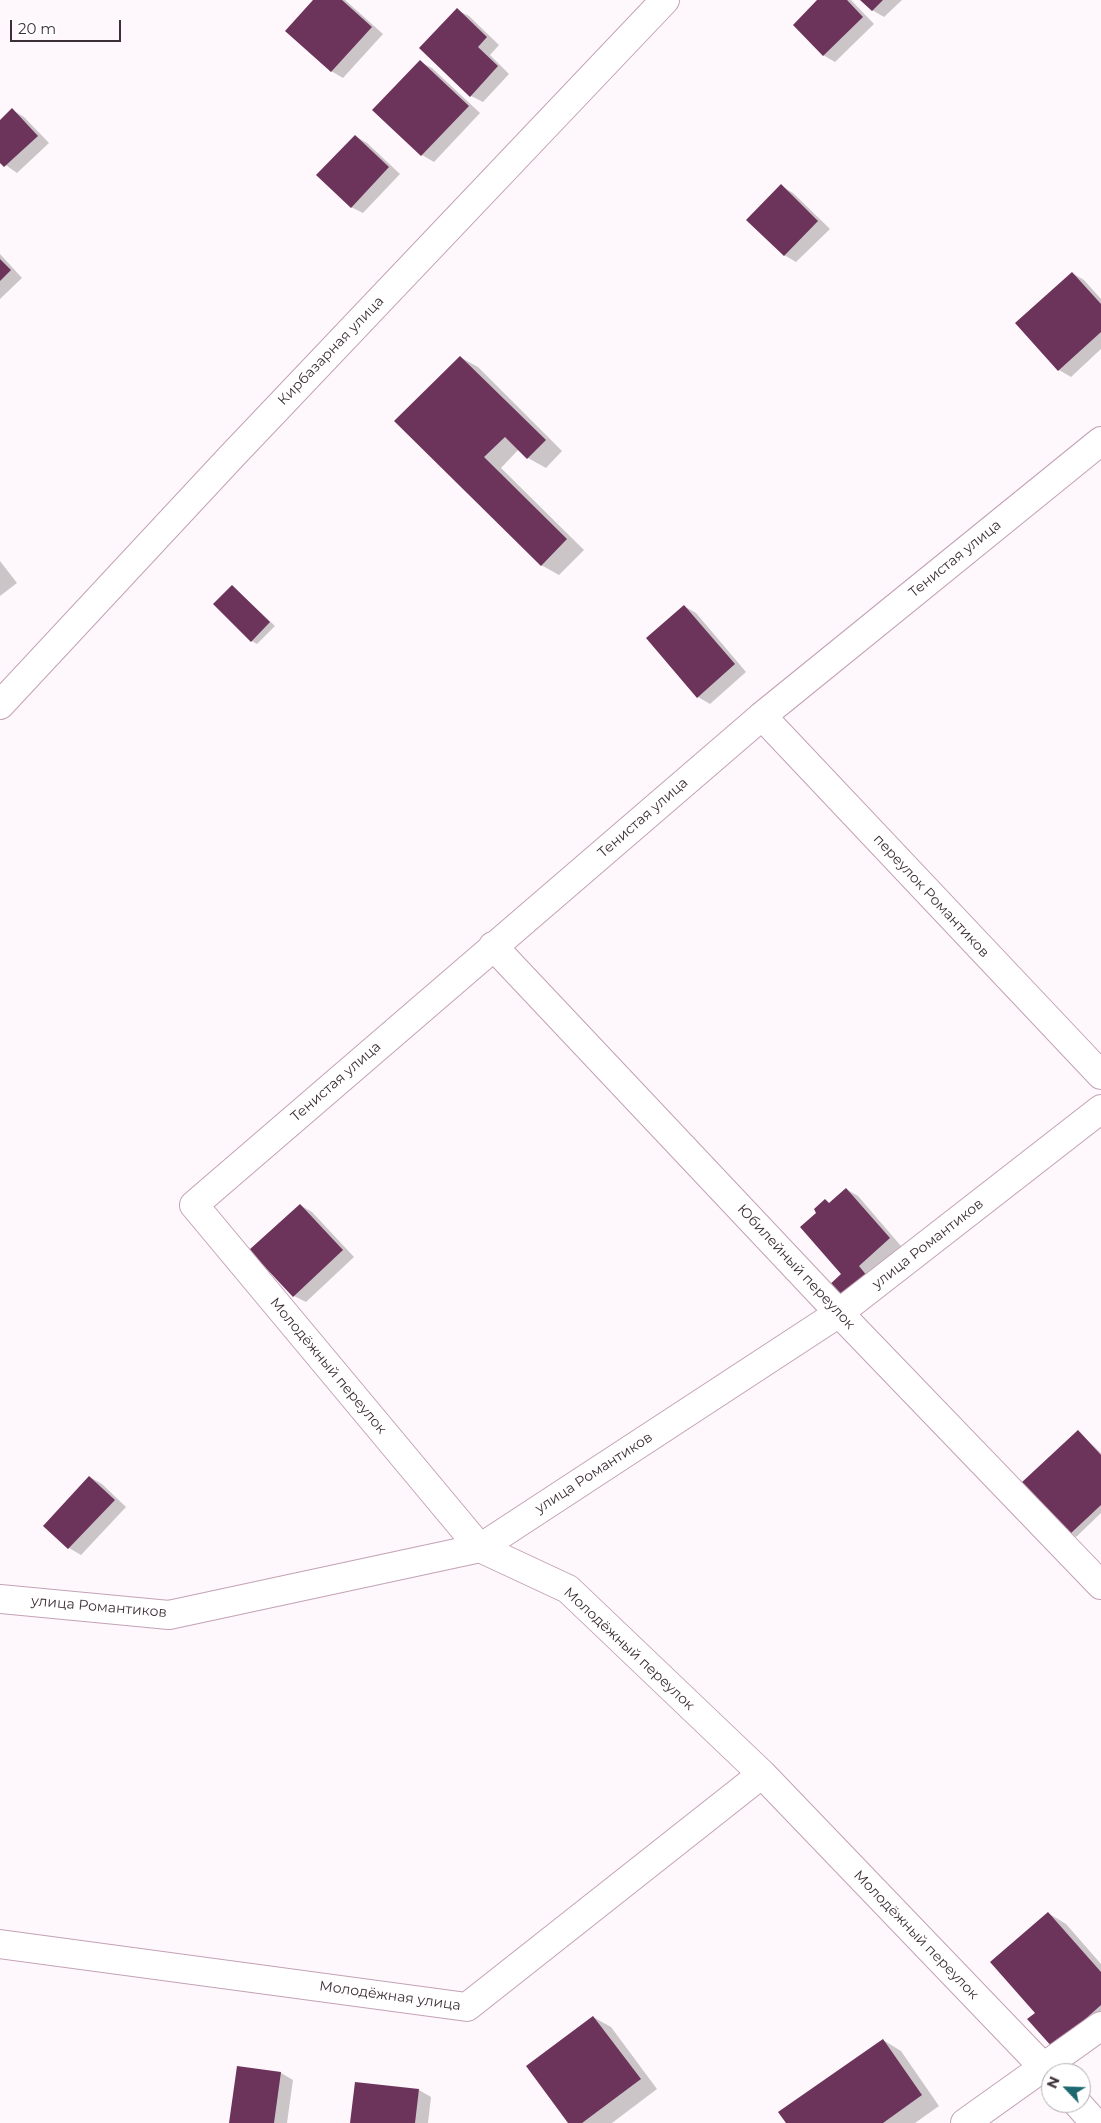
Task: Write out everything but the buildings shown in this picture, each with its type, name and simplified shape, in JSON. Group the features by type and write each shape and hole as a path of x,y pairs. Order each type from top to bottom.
{"street":[{"name":"Кирбазарная улица","path":"0,705 230,458 665,0"},
{"name":"Тенистая улица","path":"194,1204 762,716 1101,441"},
{"name":"переулок Романтиков","path":"762,716 1101,1075"},
{"name":"Юбилейный переулок","path":"494,946 839,1312 1101,1585"},
{"name":"улица Романтиков","path":"0,1599 169,1614 480,1548 839,1312 1101,1109"},
{"name":"Молодёжный переулок","path":"194,1204 480,1548 568,1589 762,1774 1041,2065"},
{"name":"Молодёжная улица","path":"0,1944 467,2007 762,1774"},
{"path":"1058,2063 1101,2026"},
{"path":"965,2123 1041,2076"},
{"path":"1086,2113 1095,2123"}]}
